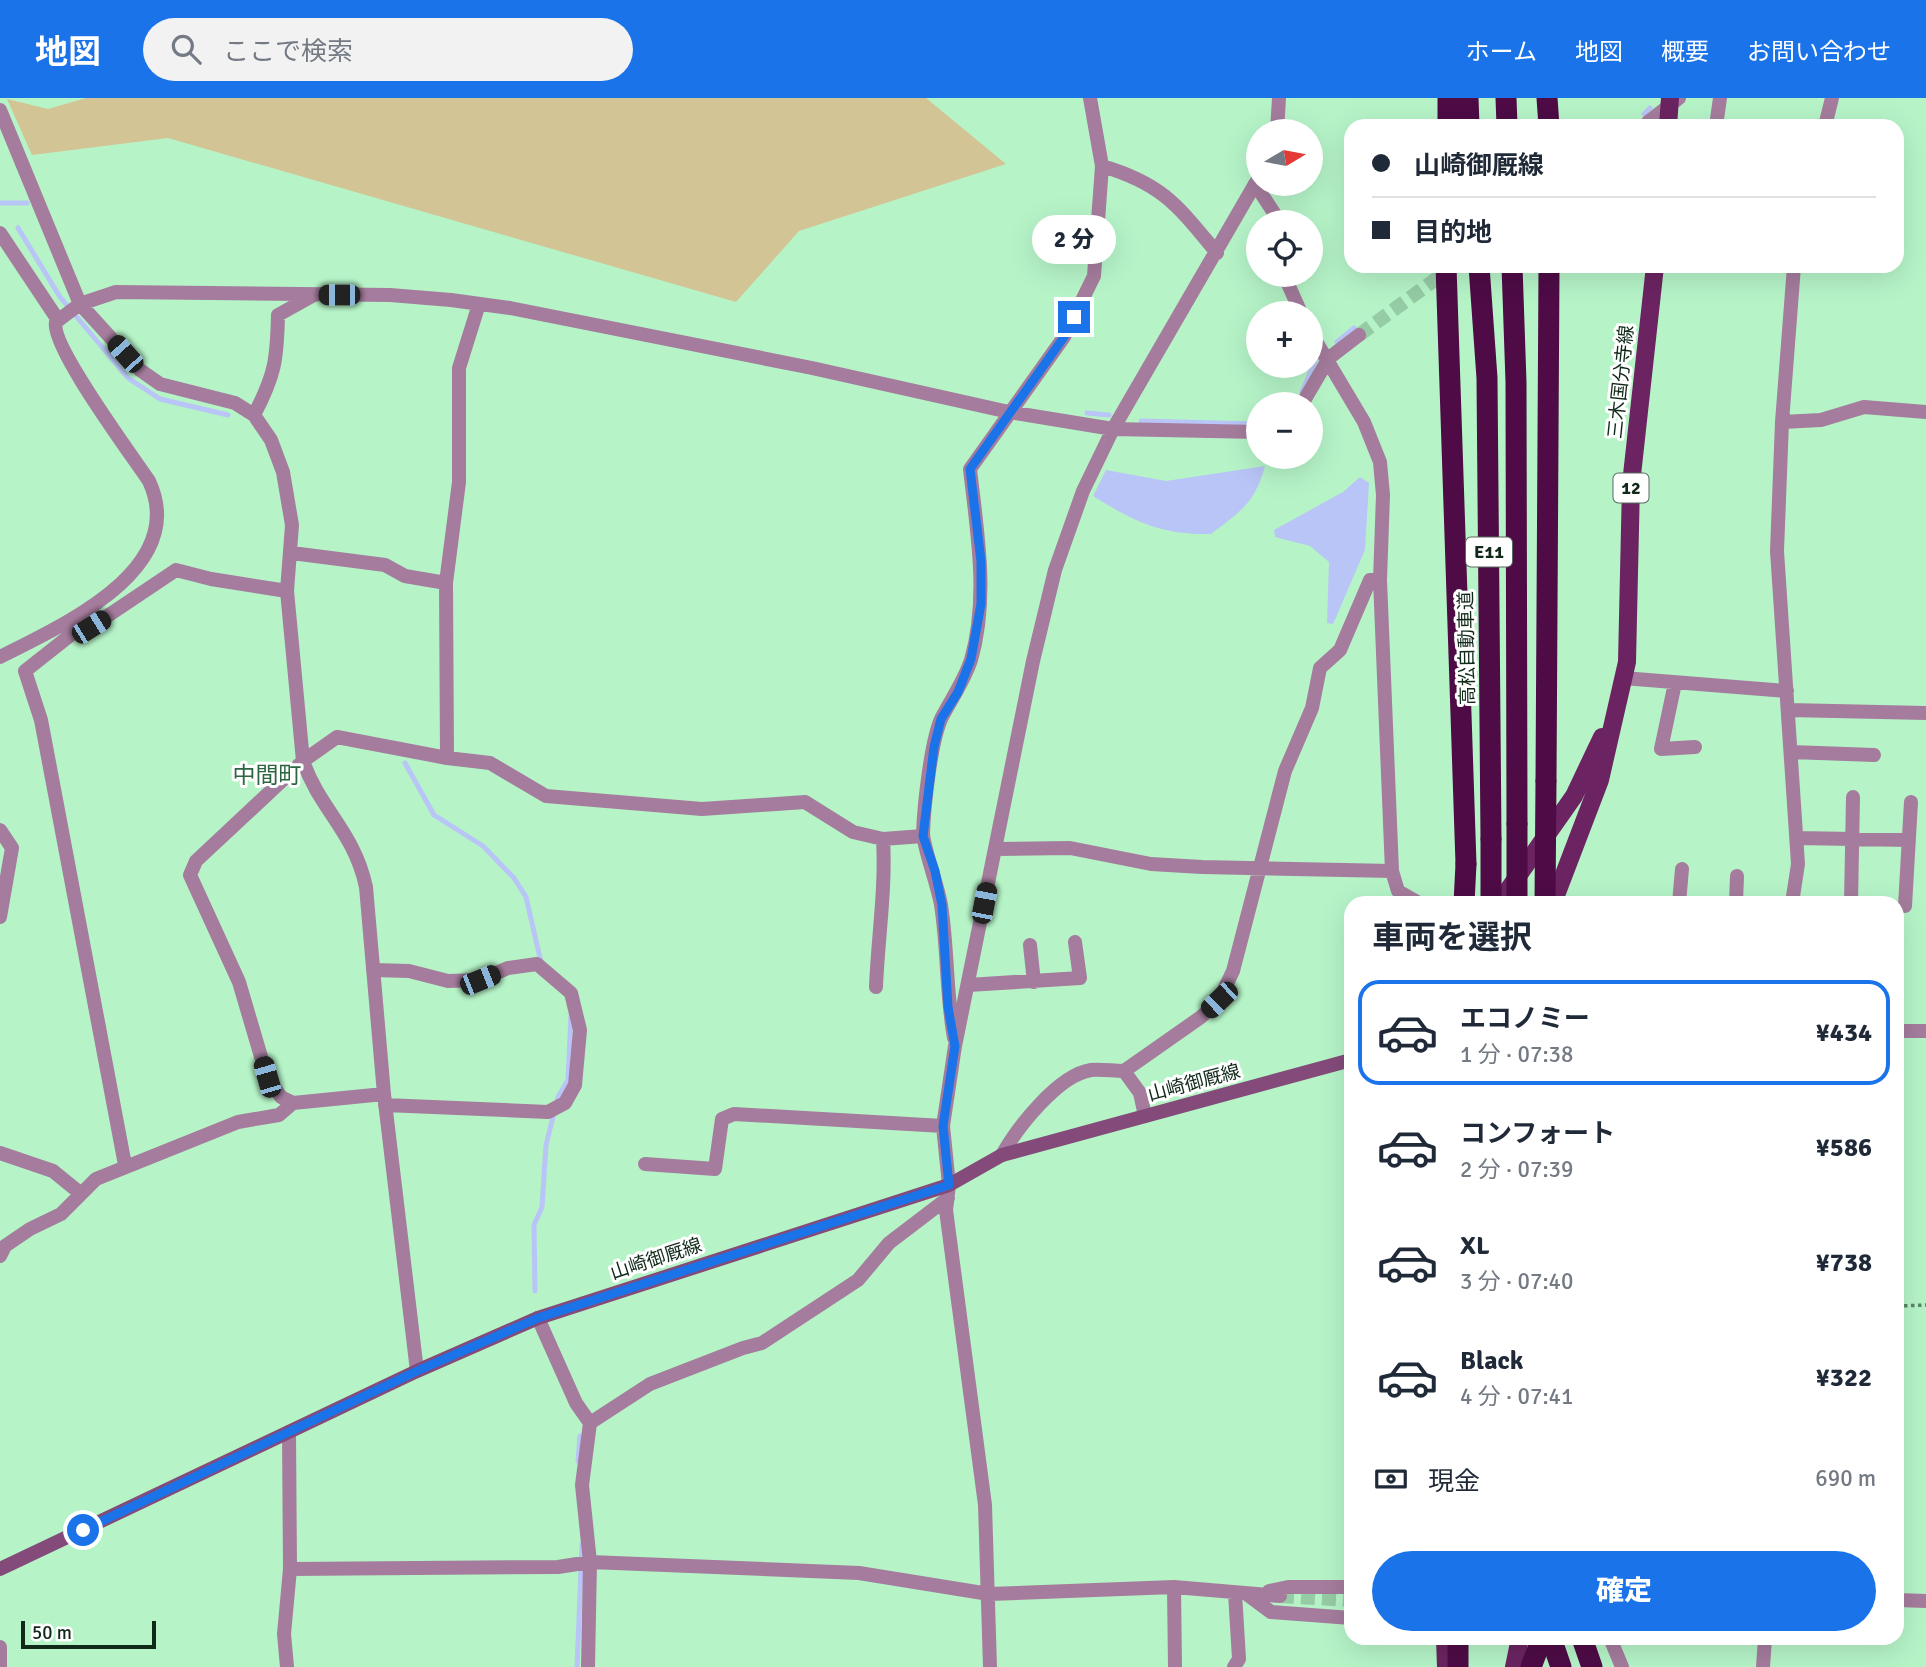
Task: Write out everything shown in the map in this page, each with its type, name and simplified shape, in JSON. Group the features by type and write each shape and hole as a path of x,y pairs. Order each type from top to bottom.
{"highway":[{"path":"1448,98 1448,119"},
{"path":"1468,98 1469,119"},
{"path":"1506,98 1507,119"},
{"path":"1547,98 1548,119"},
{"path":"1446,273 1466,864 1464,896"},
{"name":"高松自動車道","path":"1480,273 1487,378 1491,839 1501,896"},
{"name":"E11","path":"1503,896 1517,824 1516,382 1512,273"},
{"path":"1545,896 1549,273"},
{"path":"1458,1645 1458,1667"},
{"path":"1531,1667 1539,1645"},
{"path":"1553,1645 1561,1667"},
{"path":"1584,1645 1592,1667"}],"main road":[{"path":"1669,119 1672,101"},
{"name":"三木国分寺線","path":"1556,896 1580,839 1600,780 1627,662 1631,484 1640,380 1654,273"},
{"name":"三木国分寺線","path":"1506,896 1574,796 1615,711"},
{"path":"1568,896 1580,839"},
{"name":"山崎御厩線","path":"0,1569 417,1371 538,1318 949,1191 1002,1155 1344,1062"},
{"path":"1445,1645 1446,1667"},
{"path":"1514,1667 1519,1645"},
{"path":"1553,1667 1563,1645"}],"street":[{"path":"955,1046 948,1007 942,905 935,871 923,836 934,747 941,719 958,692 971,659 981,604 981,561 970,469 1064,337 1094,276 1102,166 1090,98"},
{"path":"1278,119 1279,98"},
{"path":"1718,119 1720,98"},
{"path":"1827,119 1832,98"},
{"path":"1651,119 1672,101"},
{"path":"0,110 78,305 140,370 160,384 235,403 254,415 271,440 283,472 292,525 292,553 287,591 303,761 309,779 352,841 360,861 417,1371"},
{"path":"1102,166 1137,176 1167,196 1217,253"},
{"path":"990,1667 985,1505 951,1257 943,1126 955,1046 1055,570 1083,491 1112,429 1249,196"},
{"path":"0,233 61,317"},
{"path":"1793,273 1782,422 1777,551 1797,838 1798,864 1793,896"},
{"path":"125,1166 41,720 25,671 144,561 159,522 157,499 149,481 78,376 55,334 61,317 78,305 116,292 390,295 479,304 812,368 1009,412 1112,429 1246,432"},
{"path":"254,415 272,380 277,358 278,316 314,295"},
{"path":"447,758 446,583 459,482 459,369 479,304"},
{"path":"1309,392 1329,358 1359,335"},
{"path":"1323,350 1364,422 1380,462 1383,495 1380,580 1392,871 1398,891 1407,896"},
{"path":"1782,422 1821,420 1864,407 1926,412"},
{"path":"292,553 385,565 405,576 446,583"},
{"path":"0,657 78,621 91,627 176,570 211,579 287,591"},
{"path":"1002,1155 1018,1128 1062,1084 1089,1070 1124,1071 1201,1017 1219,1000 1233,971 1285,771 1312,708 1320,668 1340,650 1370,580 1380,580"},
{"path":"1623,678 1787,691"},
{"path":"1675,682 1661,749 1695,747"},
{"path":"1788,710 1926,713"},
{"path":"373,970 410,971 448,981 480,980 508,968 537,964 571,993 580,1030 575,1085 565,1103 548,1112 385,1099 293,1103 281,1097 267,1077 239,982 190,875 196,861 303,761 337,737 447,758 490,763 546,796 702,809 805,802 853,832 883,839 923,836"},
{"path":"1791,752 1874,755"},
{"path":"1851,896 1853,797"},
{"path":"1905,906 1911,802"},
{"path":"0,830 12,848 0,917"},
{"path":"1797,838 1909,840"},
{"path":"876,987 879,919 886,882 883,839"},
{"path":"995,849 1070,848 1151,864 1392,871"},
{"path":"1680,896 1682,869"},
{"path":"1736,896 1737,876"},
{"path":"968,985 1080,978 1075,942"},
{"path":"1030,945 1034,982"},
{"path":"1904,1031 1926,1031"},
{"path":"1124,1071 1140,1093 1145,1116"},
{"path":"0,1256 5,1246 30,1228 61,1214 96,1179 238,1122 279,1115 293,1103"},
{"path":"645,1164 715,1169 722,1119 734,1114 943,1126"},
{"path":"0,1153 53,1171 80,1193"},
{"path":"590,1423 650,1384 762,1343 858,1280 889,1243 949,1191"},
{"path":"538,1318 576,1403 590,1423 582,1485 589,1562 588,1667"},
{"path":"287,1667 284,1634 290,1569 289,1432"},
{"path":"290,1569 570,1565 589,1562 859,1573 989,1594 1174,1587 1280,1596"},
{"path":"1174,1587 1175,1667"},
{"path":"1241,1594 1288,1587 1344,1587"},
{"path":"1241,1594 1271,1612 1344,1617"},
{"path":"1234,1667 1239,1659 1241,1594"},
{"path":"1904,1600 1926,1601"},
{"path":"1613,1645 1622,1667"},
{"path":"1763,1667 1765,1645"},
{"path":"0,1647 0,1667"}],"path":[{"path":"1904,1306 1926,1305"}],"shaded area":[{"path":"86,98 926,98 1006,164 799,231 736,302 168,138 32,155 7,99 48,109"}],"water":[{"path":"1246,469 1264,469 1257,489 1246,505 1211,534 1177,532 1149,525 1093,496 1106,470 1166,481"},
{"path":"1360,477 1369,483 1365,550 1333,624 1327,623 1329,562 1310,546 1275,537 1274,530 1343,492"}],"waterway":[{"path":"1644,114 1650,108"},
{"path":"0,203 27,203"},
{"path":"18,228 60,297 128,378 160,399 228,415"},
{"path":"1337,342 1354,328"},
{"path":"1302,392 1308,378"},
{"path":"1087,413 1109,415"},
{"path":"1141,421 1246,424"},
{"path":"405,763 434,815 483,846 514,878 526,897 541,962"},
{"path":"535,1291 534,1225 542,1207 546,1145 558,1097 568,1080 571,1015"},
{"path":"578,1461 580,1436"},
{"path":"577,1667 582,1544"}],"tunnel":[{"path":"1359,335 1444,273"},
{"path":"1280,1596 1344,1600"}],"district":[{"name":"中間町","path":"267,775"}],"route":[{"path":"83,1530 417,1371 538,1318 949,1185 943,1126 955,1046 948,1007 947,954 942,905 935,871 923,836 934,747 941,719 958,692 971,659 981,604 981,561 970,469 1064,337 1074,317"}]}
